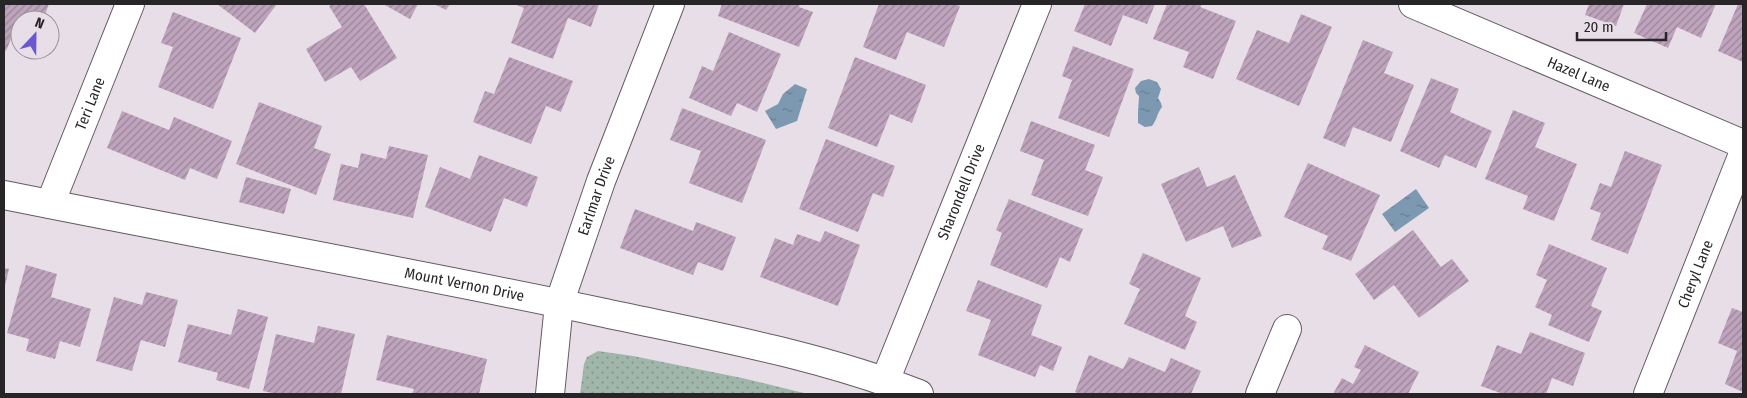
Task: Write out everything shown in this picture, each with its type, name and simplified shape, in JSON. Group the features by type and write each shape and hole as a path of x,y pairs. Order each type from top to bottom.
{"street":[{"name":"Teri Lane","path":"50,204 130,4"},
{"name":"Earlmar Drive","path":"550,394 559,304 601,181 670,4"},
{"name":"Sharondell Drive","path":"885,381 1037,4"},
{"name":"Hazel Lane","path":"1413,4 1743,144"},
{"name":"Cheryl Lane","path":"1648,394 1743,154"},
{"name":"Mount Vernon Drive","path":"4,195 559,304 796,355 885,381 919,394"},
{"path":"1260,394 1286,329"}],"green space":[{"path":"598,351 633,356 742,378 808,394 580,394 584,364 587,357"}],"water":[{"path":"1149,79 1157,82 1161,89 1158,98 1162,107 1152,126 1145,127 1138,123 1139,96 1135,88 1141,81"},
{"path":"795,84 807,89 797,121 776,129 765,111 778,104 783,94"},
{"path":"1416,189 1429,208 1395,232 1382,214"}],"building":[{"path":"4,4 49,4 47,10 10,10 10,41 6,51 4,50"},
{"path":"217,4 277,4 255,33"},
{"path":"333,4 364,4 397,58 360,81 351,67 325,82 306,49 342,27 329,6"},
{"path":"383,4 418,4 410,19"},
{"path":"434,4 450,4 446,10"},
{"path":"514,4 599,4 591,27 568,18 553,59 511,43 524,8"},
{"path":"722,4 800,4 799,7 813,12 799,47 718,16"},
{"path":"879,4 955,4 960,6 944,47 907,32 896,60 863,47"},
{"path":"1085,4 1155,4 1147,24 1123,15 1111,46 1074,31"},
{"path":"1167,4 1202,4 1200,7 1236,21 1213,79 1183,67 1189,52 1153,39"},
{"path":"1589,4 1624,4 1616,26 1585,15"},
{"path":"1647,4 1716,4 1701,38 1677,27 1668,48 1634,33"},
{"path":"1738,4 1743,4 1743,62 1718,51"},
{"path":"173,12 241,38 213,109 158,87 173,47 161,43"},
{"path":"1301,14 1332,27 1299,106 1236,79 1257,30 1289,43"},
{"path":"729,32 781,54 757,112 737,103 731,116 689,98 702,66 713,71"},
{"path":"1363,40 1393,52 1384,73 1414,85 1391,142 1353,127 1345,147 1323,138"},
{"path":"1073,46 1134,69 1109,137 1058,118 1072,80 1062,76"},
{"path":"509,57 573,81 561,112 546,106 531,144 473,122 485,91 494,94"},
{"path":"855,57 926,85 912,123 890,114 877,147 828,128"},
{"path":"1431,78 1459,89 1450,112 1492,131 1476,168 1445,155 1439,168 1400,151"},
{"path":"259,102 322,126 314,148 331,154 316,195 236,164"},
{"path":"682,108 766,140 742,203 689,183 701,151 670,140"},
{"path":"1513,110 1545,123 1535,147 1577,164 1554,221 1523,209 1528,196 1485,179"},
{"path":"122,111 169,130 174,117 232,141 217,179 190,168 185,180 107,148"},
{"path":"1031,121 1095,145 1085,170 1103,177 1088,216 1031,195 1044,160 1020,151"},
{"path":"826,139 895,166 883,197 873,193 858,232 799,209"},
{"path":"389,146 428,155 413,218 333,200 341,164 358,168 361,153 386,159"},
{"path":"1625,151 1662,165 1628,254 1591,240 1601,213 1590,209 1600,183 1611,187"},
{"path":"479,155 538,177 527,207 504,198 491,232 425,207 440,167 470,179"},
{"path":"1308,163 1380,195 1351,261 1322,249 1328,236 1284,217"},
{"path":"1199,167 1207,187 1235,175 1262,236 1232,248 1223,226 1186,242 1161,184"},
{"path":"246,177 291,189 284,214 239,202"},
{"path":"1009,199 1083,229 1070,262 1060,257 1047,288 990,265 1002,233 996,230"},
{"path":"635,209 693,231 696,222 736,237 723,271 698,262 693,275 620,248"},
{"path":"1413,230 1441,267 1452,259 1469,281 1419,318 1394,285 1374,300 1355,274"},
{"path":"825,231 860,245 838,306 760,277 775,238 793,245 797,234 820,242"},
{"path":"1549,244 1607,268 1591,306 1602,311 1589,342 1548,325 1552,315 1535,307 1547,280 1536,275"},
{"path":"1143,253 1201,278 1185,316 1197,322 1185,350 1124,324 1140,289 1129,284"},
{"path":"26,265 57,274 51,297 91,309 80,347 60,341 55,359 26,351 29,339 7,333"},
{"path":"4,268 9,269 4,290"},
{"path":"978,280 1042,305 1031,335 1062,347 1053,371 1040,365 1035,377 978,355 991,320 966,311"},
{"path":"146,292 178,300 165,347 141,340 132,371 96,361 114,297 142,305"},
{"path":"1732,308 1743,312 1743,392 1725,384 1737,351 1718,343"},
{"path":"238,309 268,317 249,389 216,380 218,373 178,362 188,324 231,335"},
{"path":"318,326 355,334 341,394 277,394 263,391 276,334 314,343"},
{"path":"1530,332 1585,353 1573,386 1552,378 1546,394 1503,394 1481,386 1497,345 1521,354"},
{"path":"387,335 487,359 479,394 412,394 414,389 376,380"},
{"path":"1365,345 1419,372 1408,394 1333,394 1342,378 1353,384 1361,370 1354,367"},
{"path":"1089,355 1123,369 1129,357 1165,372 1171,358 1201,371 1191,394 1081,394 1075,392"}]}
